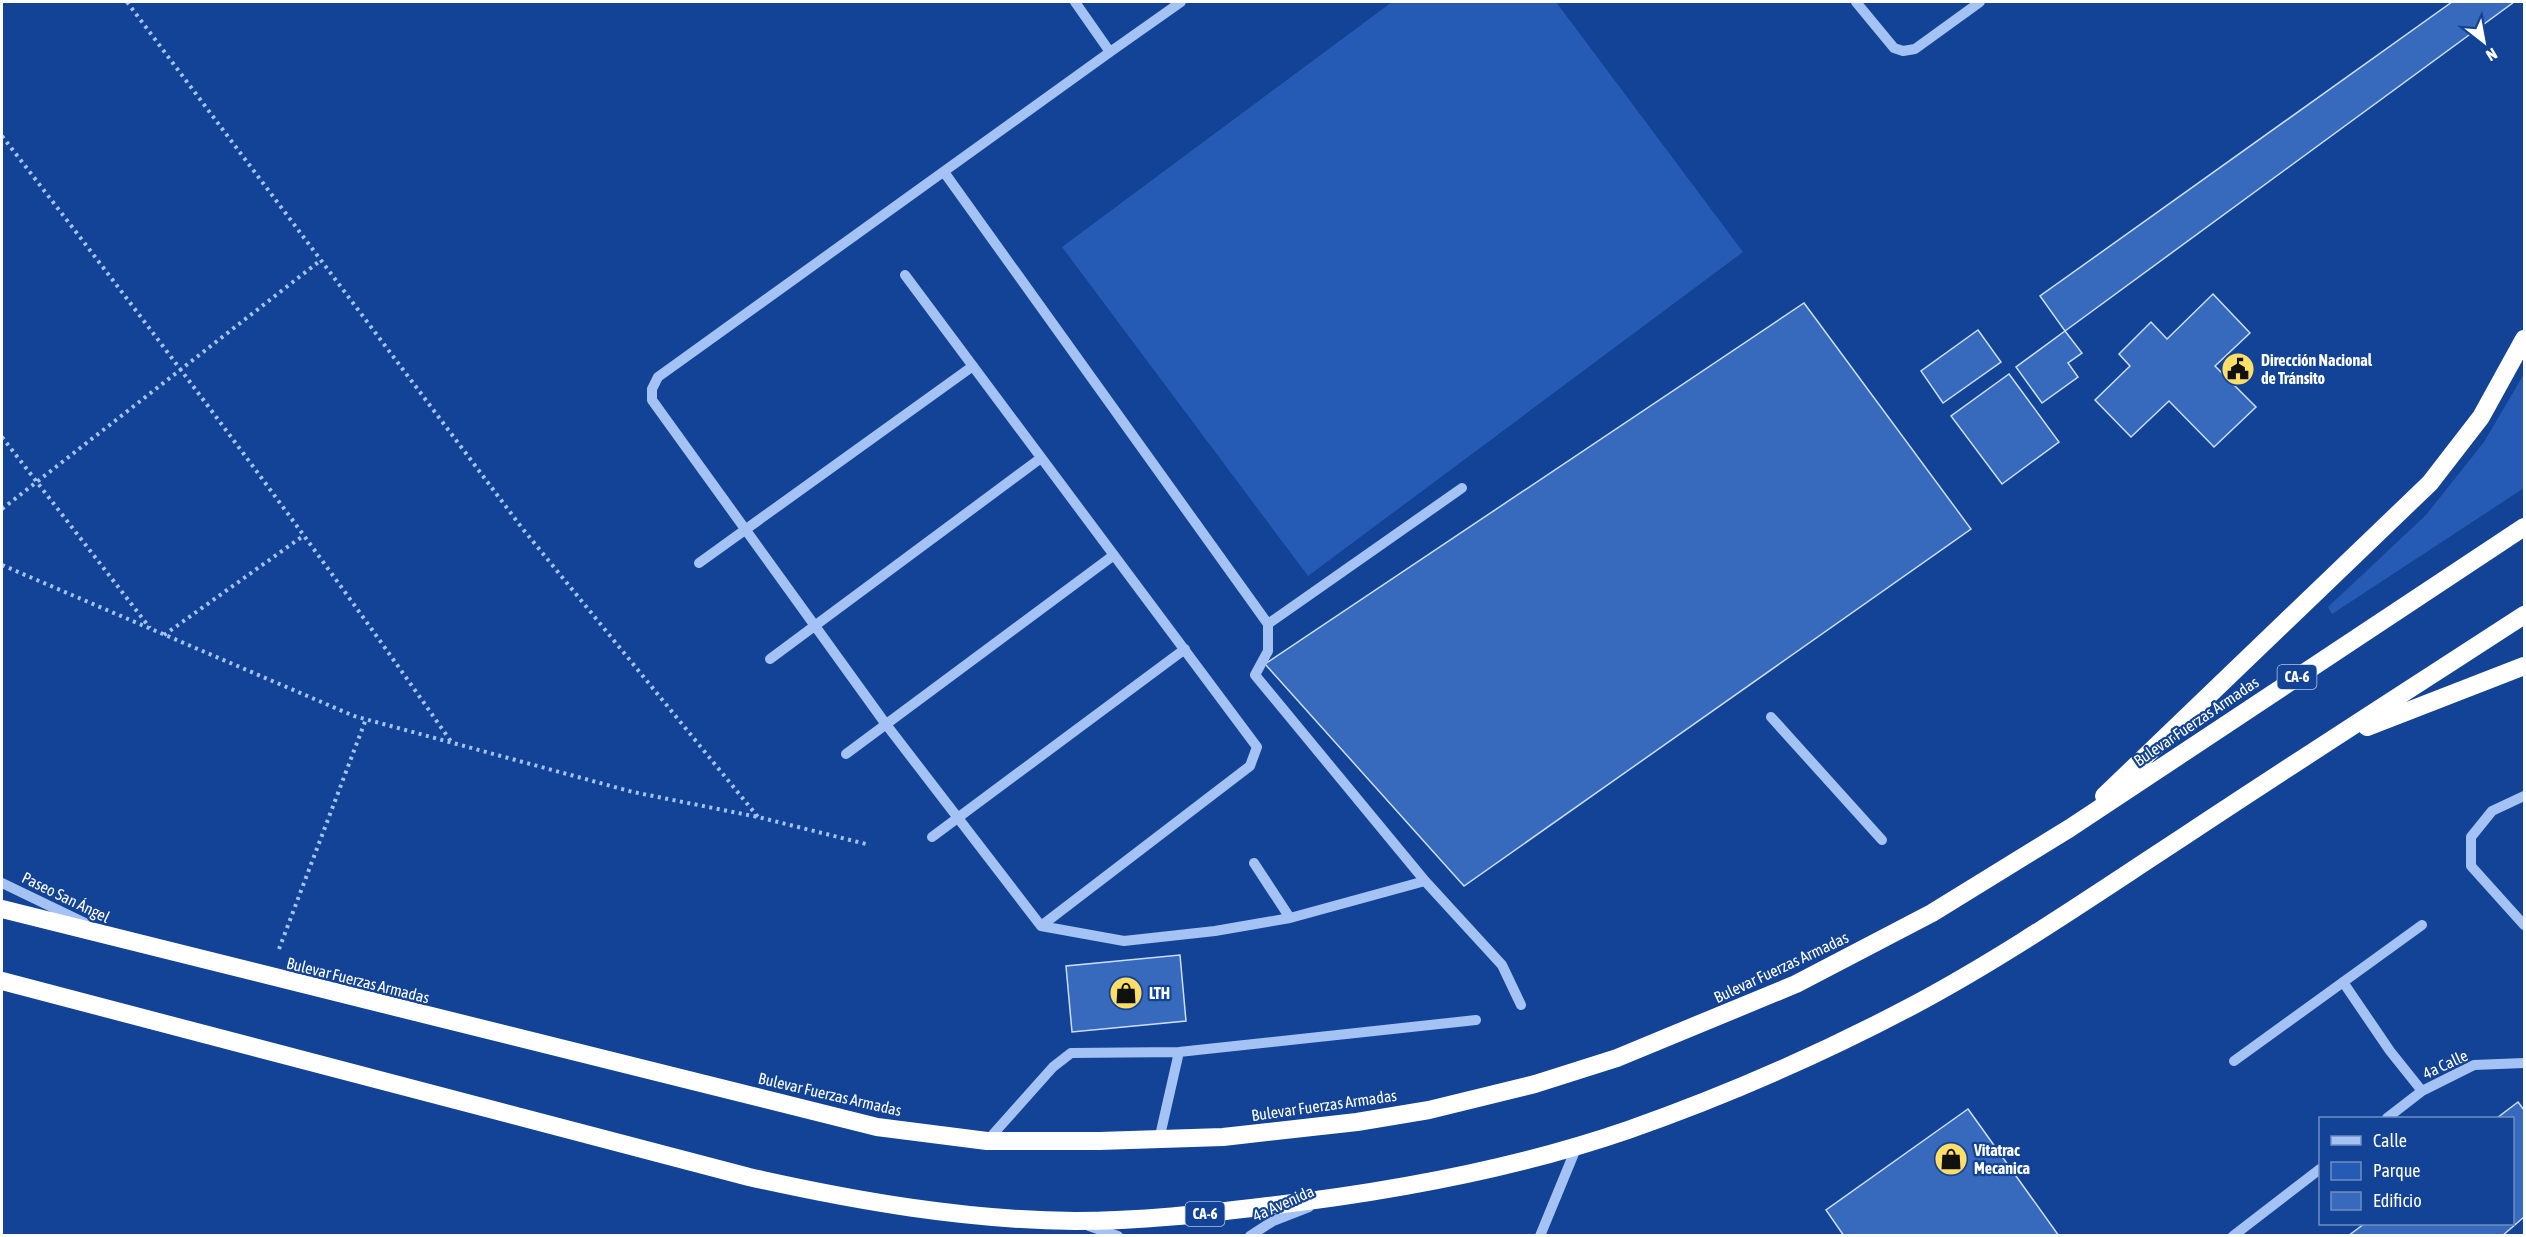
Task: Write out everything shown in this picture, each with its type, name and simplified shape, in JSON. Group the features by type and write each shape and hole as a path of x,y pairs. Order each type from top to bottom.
{"highway":[{"path":"2070,828 2430,483 2481,417 2524,339"},
{"name":"Bulevar Fuerzas Armadas","path":"2,909 269,978 877,1127 987,1141 1159,1140 1234,1136 1357,1122 1429,1110 1535,1084 1617,1058 1796,984 1869,948 1932,913 2070,828 2524,527"},
{"name":"CA-6","path":"2,981 749,1177 850,1200 957,1214 1075,1221 1179,1216 1328,1199 1450,1178 1577,1146 1627,1130 1722,1094 1818,1053 1914,1005 2014,947 2524,615"},
{"path":"2326,743 2524,666"}],"street":[{"path":"1075,2 1110,52"},
{"path":"1181,2 658,377 652,389 652,400 885,723 1041,926 1124,940 1215,931 1290,918 1425,881"},
{"path":"1857,2 1894,48 1903,51 1915,49 1980,2"},
{"path":"944,172 1268,624 1268,651 1255,675 1425,881 1502,965 1521,1005"},
{"path":"904,275 1257,747 1250,766 1041,926"},
{"path":"699,563 973,366"},
{"path":"770,659 1041,458"},
{"path":"1268,624 1462,488"},
{"path":"846,754 1114,555"},
{"path":"933,837 1185,649"},
{"path":"1771,717 1882,840"},
{"path":"2524,796 2492,811 2471,837 2471,866 2524,925"},
{"path":"1254,863 1290,918"},
{"name":"Paseo San Ángel","path":"2,883 118,939"},
{"path":"2234,1061 2422,925"},
{"path":"2343,982 2390,1051 2422,1091"},
{"path":"987,1141 1053,1066 1071,1053 1179,1052 1476,1020"},
{"path":"1159,1140 1179,1052"},
{"name":"4a Calle","path":"2390,1117 2422,1091 2474,1065 2524,1063"},
{"path":"1540,1236 1577,1146"},
{"path":"2233,1236 2319,1170"},
{"name":"4a Avenida","path":"1253,1234 1273,1221 1328,1199"},
{"path":"1075,1221 1118,1236"}],"path":[{"path":"127,2 522,528 758,817"},
{"path":"2,136 181,370 452,743"},
{"path":"2,508 321,260"},
{"path":"2,437 151,630"},
{"path":"164,635 303,536"},
{"path":"2,566 366,719 633,792 758,817 870,845"},
{"path":"269,978 299,891 366,719"}],"green space":[{"path":"1392,2 1556,2 1743,252 1308,576 1062,247"},
{"path":"2524,374 2524,488 2332,614 2328,607 2426,515 2484,442"}],"building":[{"path":"2452,2 2514,2 2065,331 2040,296"},
{"path":"2213,294 2250,333 2215,366 2256,407 2214,447 2169,401 2131,437 2095,400 2130,366 2119,354 2151,322 2167,339"},
{"path":"1804,303 1971,529 1464,886 1265,664"},
{"path":"1978,330 2001,362 1943,403 1921,371"},
{"path":"2065,331 2082,353 2068,363 2078,377 2042,403 2016,367"},
{"path":"2009,374 2059,442 2002,484 1951,416"},
{"name":"LTH","path":"1180,955 1186,1021 1072,1032 1066,966"},
{"path":"2518,1102 2524,1110 2524,1217 2502,1236 2348,1236 2363,1225 2514,1225 2514,1117 2498,1117"},
{"name":"Vitatrac Mecanica","path":"1968,1109 2059,1236 1844,1236 1826,1210"}],"place":[{"name":"Dirección Nacional de Tránsito","path":"2238,369"},
{"name":"LTH","path":"1126,993"},
{"name":"Vitatrac Mecanica","path":"1951,1159"}]}
